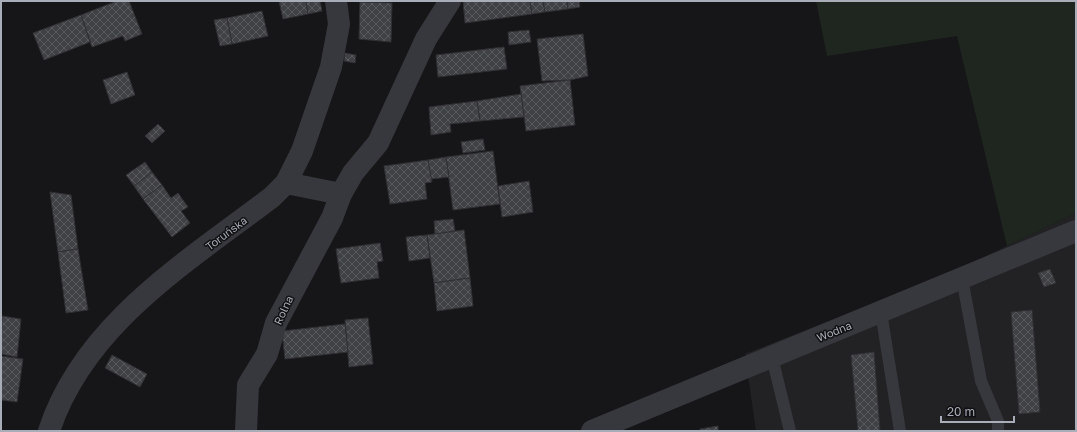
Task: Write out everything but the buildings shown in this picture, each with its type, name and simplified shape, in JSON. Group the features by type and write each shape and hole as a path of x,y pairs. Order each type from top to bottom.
{"street":[{"name":"Toruńska","path":"49,431 77,374 92,352 128,310 152,289 272,197 286,183 302,151 331,68 339,24 336,1"},
{"name":"Rolna","path":"246,431 248,386 267,354 276,323 282,309 332,218 341,194 353,173 378,143 426,39 450,1"},
{"path":"286,183 341,194"},
{"name":"Wodna","path":"592,431 1076,231"}],"lane":[{"path":"962,278 981,381 998,421 998,431"},
{"path":"881,312 900,431"},
{"path":"772,357 790,431"}],"shaded area":[{"path":"816,1 1076,1 1076,213 1007,246 957,36 827,56"},
{"path":"1076,213 1076,431 756,431 745,354 948,274"}]}
